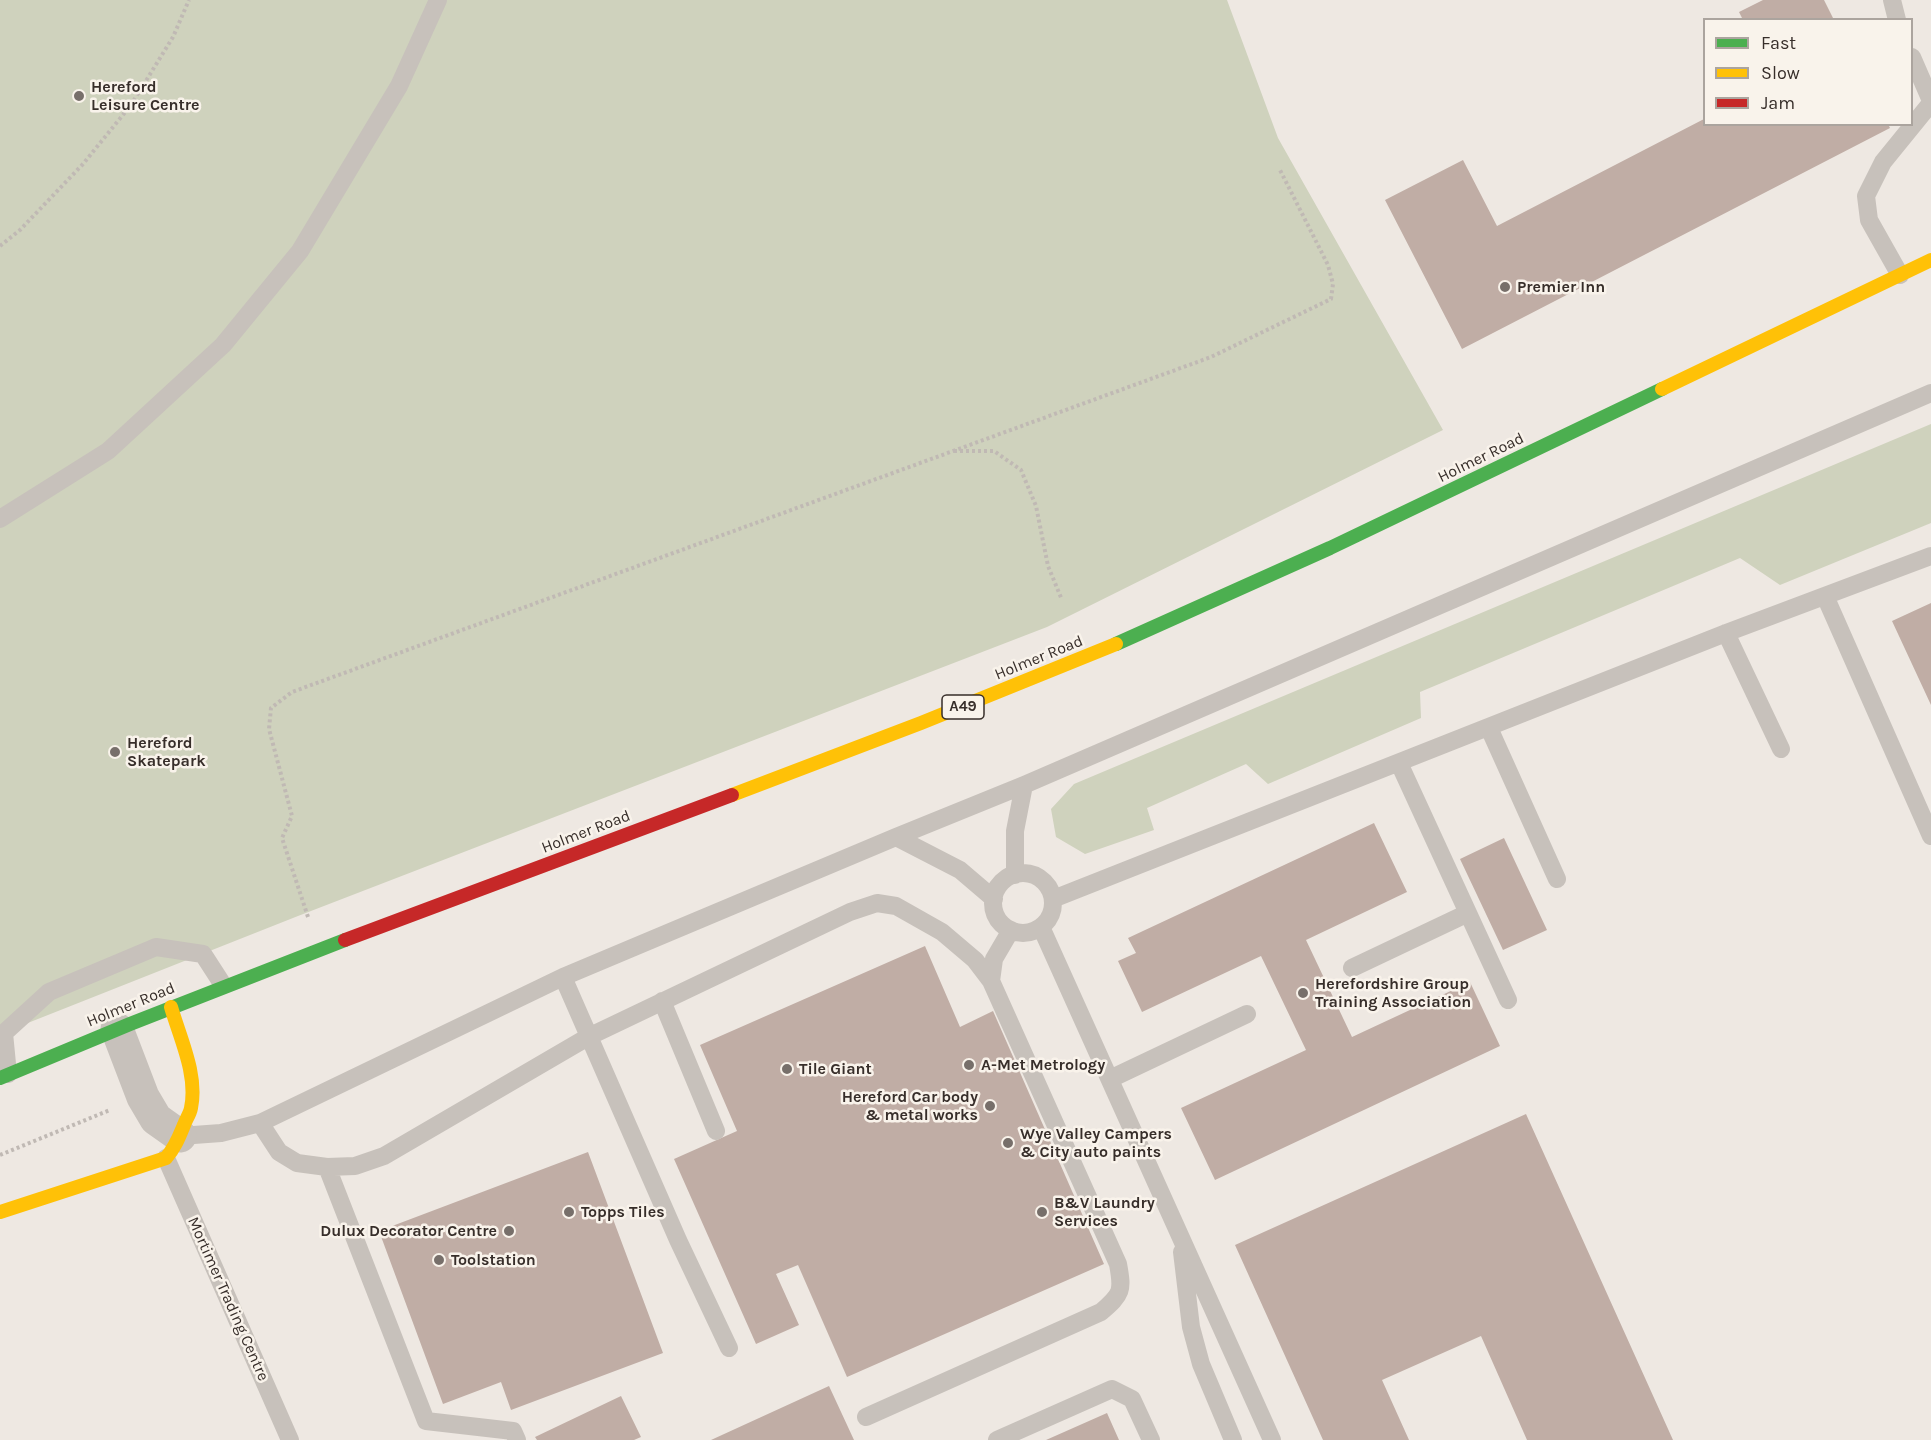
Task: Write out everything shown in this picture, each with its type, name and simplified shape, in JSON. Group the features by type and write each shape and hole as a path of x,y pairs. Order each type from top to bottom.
{"main road":[{"name":"Holmer Road","path":"4,1076 319,949 921,724 1207,606 1931,260"},
{"path":"0,1212 173,1147 191,1108 192,1087 188,1064 171,1007"}],"street":[{"path":"117,1029 143,1097 173,1147"}],"lane":[{"path":"0,519 108,451 223,345 300,251 399,86 438,0"},
{"path":"1892,0 1896,18"},
{"path":"1913,62 1931,102 1913,124"},
{"path":"1900,275 1869,220 1866,196 1883,162 1912,126"},
{"path":"173,1147 260,1122 563,977 1024,785 1931,393"},
{"path":"1053,899 1726,633 1931,556"},
{"path":"1825,596 1931,836"},
{"path":"1726,633 1780,750"},
{"path":"1489,728 1557,879"},
{"path":"1399,763 1508,1000"},
{"path":"1015,875 1015,831 1024,785"},
{"path":"896,837 960,870 994,899"},
{"path":"1025,873 1040,878 1048,886 1053,899 1053,910 1048,920 1034,931 1024,933 1011,930 997,917 994,899 997,889 1005,880 1015,875 1025,873"},
{"path":"260,1122 279,1152 297,1163 327,1167 355,1166 384,1156 588,1037 662,1001 850,912 877,903 896,906 942,932 975,960 990,981 1118,1264 1122,1285 1116,1299 1101,1312 866,1417"},
{"path":"1352,968 1468,913"},
{"path":"1041,927 1272,1440"},
{"path":"990,981 994,959 1011,930"},
{"path":"4,1076 4,1033 49,992 156,947 203,954 223,986"},
{"path":"563,977 673,1229 729,1348"},
{"path":"662,1001 716,1131"},
{"path":"1110,1079 1247,1014"},
{"name":"Mortimer Trading Centre","path":"173,1147 290,1440"},
{"path":"327,1167 426,1421 513,1431 517,1440"},
{"path":"1149,1168 1182,1252 1191,1327 1201,1364 1233,1440"},
{"path":"997,1440 1112,1389 1132,1399 1151,1440"}],"path":[{"path":"0,246 20,230 83,164 131,105 173,37 189,0"},
{"path":"319,949 282,838 292,816 269,729 271,708 292,692 1211,357 1331,299 1333,284 1328,265 1280,170"},
{"path":"951,451 994,451 1022,470 1036,506 1048,566 1062,600"},
{"path":"0,1155 143,1097"}],"green space":[{"path":"0,0 1227,0 1278,138 1443,430 1047,627 298,916 0,1034"},
{"path":"1931,424 1931,523 1780,585 1740,558 1420,692 1421,718 1268,784 1246,764 1147,808 1154,830 1085,854 1056,837 1051,809 1074,784"}],"building":[{"path":"1763,0 1824,0 1833,18 1742,18 1739,12"},
{"name":"Premier Inn","path":"1703,120 1703,126 1889,126 1890,128 1462,349 1385,200 1463,160 1497,226"},
{"path":"1931,603 1931,705 1892,621"},
{"path":"1374,823 1407,892 1306,940 1352,1037 1470,982 1500,1046 1215,1180 1181,1108 1306,1050 1261,956 1142,1012 1118,961 1136,953 1128,938"},
{"path":"1504,838 1547,930 1503,950 1460,859"},
{"path":"925,946 960,1027 993,1011 1104,1264 847,1377 798,1265 776,1274 799,1325 756,1344 674,1159 737,1131 700,1045"},
{"path":"1526,1114 1673,1440 1527,1440 1481,1336 1382,1380 1409,1440 1323,1440 1235,1245"},
{"path":"588,1152 663,1353 511,1410 501,1382 443,1404 379,1231"},
{"path":"829,1386 854,1440 711,1440"},
{"path":"621,1396 641,1437 634,1440 537,1440 535,1437"},
{"path":"1107,1413 1119,1440 1046,1440"}],"traffic: fast":[{"path":"1116,644 1330,548 1662,389"},
{"path":"0,1078 130,1024 345,940"}],"traffic: slow":[{"path":"1662,389 1931,260"},
{"path":"732,795 921,723 1116,644"},
{"path":"0,1212 166,1158 190,1112 193,1095 187,1057 171,1007"}],"traffic: jam":[{"path":"345,940 732,795"}],"place":[{"name":"Hereford Leisure Centre","path":"79,96"},
{"name":"Premier Inn","path":"1505,287"},
{"name":"Hereford Skatepark","path":"115,752"},
{"name":"Herefordshire Group Training Association","path":"1303,993"},
{"name":"A-Met Metrology","path":"969,1065"},
{"name":"Tile Giant","path":"787,1069"},
{"name":"Hereford Car body & metal works","path":"990,1106"},
{"name":"Wye Valley Campers & City auto paints","path":"1008,1143"},
{"name":"Topps Tiles","path":"569,1212"},
{"name":"B&V Laundry Services","path":"1042,1212"},
{"name":"Dulux Decorator Centre","path":"509,1231"},
{"name":"Toolstation","path":"439,1260"}]}
